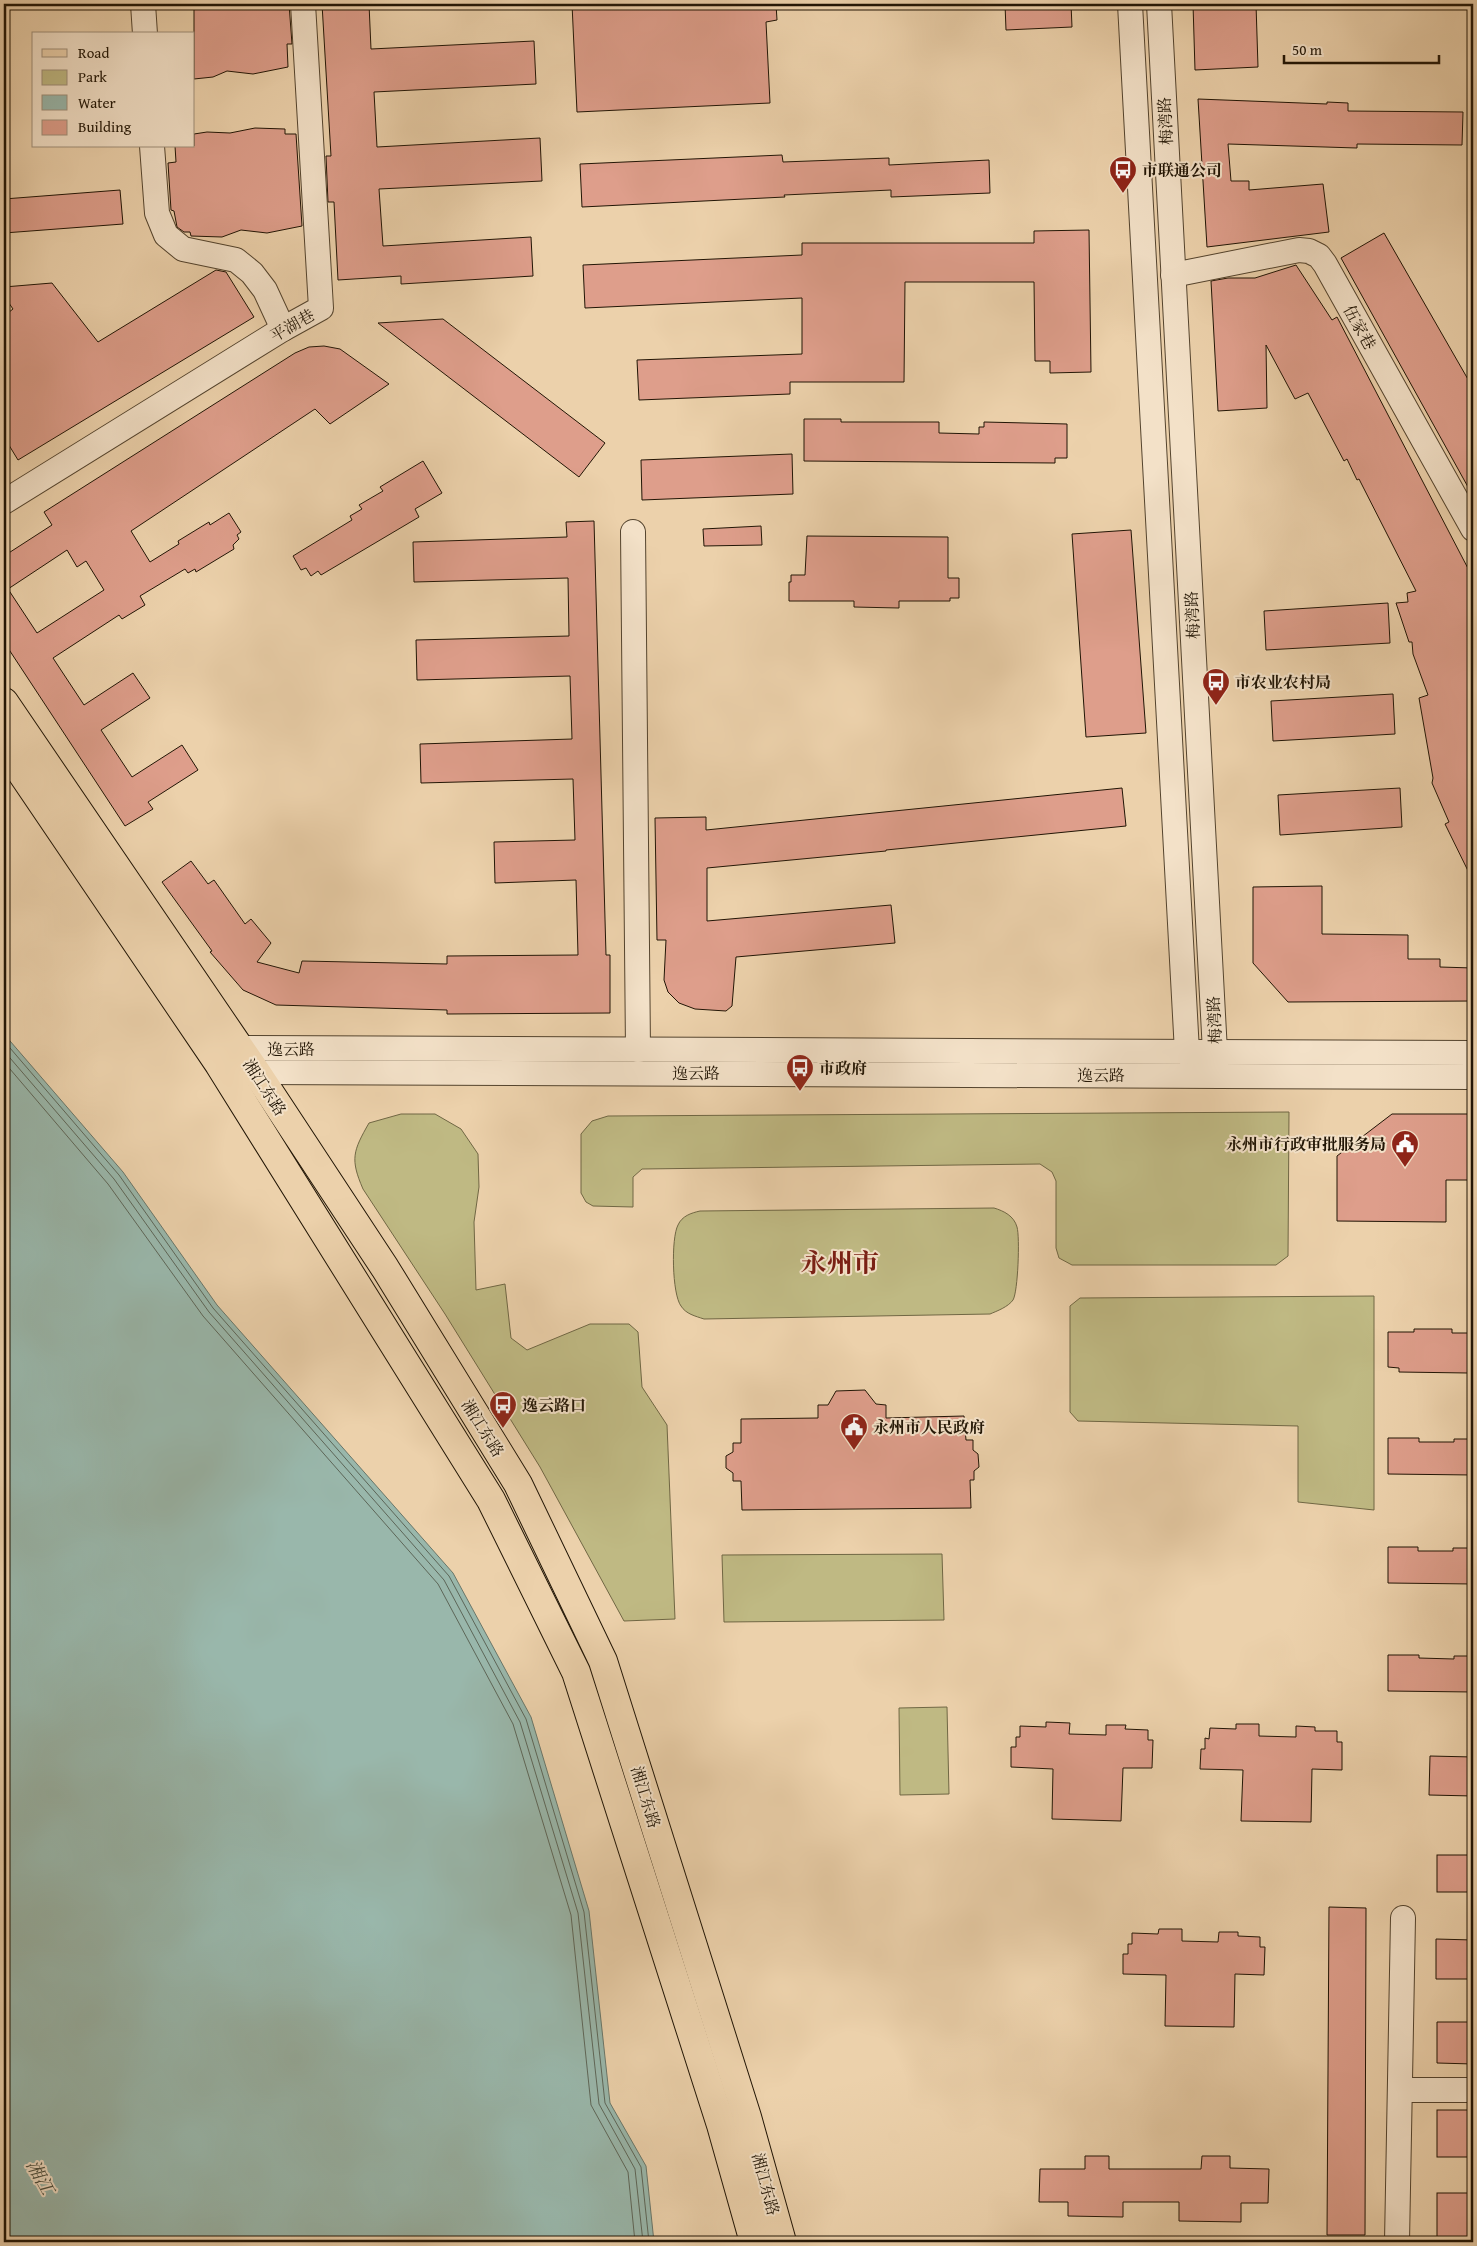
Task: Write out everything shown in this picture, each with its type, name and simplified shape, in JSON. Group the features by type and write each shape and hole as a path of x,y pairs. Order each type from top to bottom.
{"main road":[{"name":"湘江东路","path":"4,702 229,1056 491,1500 576,1672 721,2125 754,2242"},
{"name":"湘江东路","path":"4,747 229,1056 256,1072 385,1268 518,1484 603,1662 744,2108 782,2242"}],"street":[{"path":"142,4 145,32"},
{"name":"平湖巷","path":"4,502 283,328 321,308 303,4"},
{"name":"梅湾路","path":"1130,4 1187,1052 1203,1076 1216,1052 1159,4"},
{"path":"152,148 157,212 166,235 183,249 236,260 252,273 265,290 283,328"},
{"name":"伍家巷","path":"1174,275 1287,251 1309,251 1319,256 1326,264 1473,529"},
{"path":"633,532 638,1050"},
{"name":"逸云路","path":"229,1056 638,1050 1473,1053"},
{"name":"逸云路","path":"256,1072 1473,1077"},
{"path":"1397,2242 1403,1918"},
{"path":"1400,2090 1473,2090"}],"green space":[{"path":"1289,1112 1288,1256 1276,1265 1072,1265 1059,1258 1056,1248 1056,1181 1052,1172 1040,1164 642,1169 633,1177 633,1207 593,1206 586,1202 581,1193 581,1134 592,1121 608,1116"},
{"path":"401,1114 435,1114 461,1129 478,1154 479,1187 474,1222 476,1290 505,1284 511,1338 527,1350 590,1324 629,1324 638,1332 642,1387 667,1425 675,1619 624,1621 540,1467 445,1314 363,1189 355,1162 359,1141 369,1123"},
{"path":"994,1208 1008,1214 1016,1223 1018,1233 1018,1264 1013,1300 1005,1307 990,1314 704,1319 685,1311 678,1300 674,1279 674,1241 676,1232 682,1219 687,1215 700,1211"},
{"path":"1374,1296 1374,1510 1298,1502 1298,1426 1078,1421 1070,1412 1070,1306 1080,1298"},
{"path":"942,1554 944,1620 724,1622 722,1555"},
{"path":"947,1707 949,1794 900,1795 899,1708"}],"water":[{"name":"湘江","path":"4,1034 123,1172 217,1305 453,1573 531,1717 589,1911 610,2103 646,2166 654,2242 4,2242"}],"building":[{"path":"194,4 289,4 292,44 287,44 288,67 253,74 227,71 213,77 195,79"},
{"path":"322,4 369,4 371,49 534,41 536,84 374,92 377,147 540,138 542,181 379,189 383,246 531,237 533,276 401,284 401,276 338,280 334,202 328,202 326,156 331,156"},
{"path":"572,4 776,4 777,20 766,22 770,103 577,112"},
{"path":"1005,4 1071,4 1072,27 1006,30"},
{"path":"1193,4 1256,4 1258,67 1195,70"},
{"path":"1198,99 1327,104 1327,102 1348,103 1348,111 1463,112 1462,145 1357,144 1357,148 1228,144 1231,181 1249,181 1249,190 1323,184 1329,232 1207,247"},
{"path":"255,128 285,129 285,134 296,134 302,226 267,233 241,230 222,237 191,236 190,232 184,232 177,227 174,211 171,210 168,163 176,162 175,148 195,148 195,134 207,132 230,133"},
{"path":"782,155 783,162 889,158 889,165 989,160 990,193 891,197 891,190 582,207 580,164"},
{"path":"120,190 123,224 4,233 4,199"},
{"path":"1089,230 1091,372 1050,373 1050,361 1035,361 1034,282 905,282 904,382 790,382 790,394 639,400 637,360 802,354 802,298 585,308 583,265 802,255 802,243 1034,243 1034,231"},
{"path":"1384,233 1473,388 1473,496 1341,258"},
{"path":"1296,265 1332,320 1337,317 1473,578 1473,881 1445,824 1449,822 1432,783 1433,778 1419,698 1428,695 1413,654 1412,642 1409,642 1396,603 1408,602 1407,593 1416,591 1359,479 1357,480 1347,459 1344,461 1308,393 1295,399 1266,345 1267,408 1218,411 1211,281 1228,278 1255,278"},
{"path":"216,270 226,272 254,317 18,460 4,437 4,316 13,309 4,296 4,287 52,283 98,342"},
{"path":"443,319 605,443 579,477 378,323"},
{"path":"324,346 340,349 389,384 330,424 315,409 131,531 150,562 179,544 178,541 209,522 210,525 229,513 241,532 237,535 239,539 233,545 234,549 196,572 195,569 188,573 185,569 140,596 145,605 122,619 119,615 53,658 84,705 133,673 150,698 101,730 132,777 182,745 198,770 148,802 153,809 125,826 4,642 4,556 52,525 44,512 295,353 309,347","holes":["67,550 77,567 86,561 104,590 37,633 8,589"]},
{"path":"804,419 841,419 841,422 939,422 939,433 979,434 979,427 984,427 984,422 1067,424 1067,458 1055,458 1055,463 804,461"},
{"path":"792,454 793,494 642,500 641,460"},
{"path":"423,461 442,493 415,509 419,517 321,575 318,571 311,576 306,568 301,570 293,556 352,520 350,516 362,509 359,505 383,491 380,487"},
{"path":"594,521 606,955 610,955 610,1013 447,1014 447,1010 276,1005 243,990 210,952 212,951 162,882 191,861 208,884 214,880 245,924 251,919 271,943 257,962 299,973 302,961 447,964 447,956 578,955 576,880 495,883 494,842 575,840 573,779 421,783 420,744 572,739 570,676 417,680 416,640 569,636 568,578 414,582 413,542 567,537 566,522"},
{"path":"761,526 762,545 704,546 703,529"},
{"path":"1131,530 1146,733 1086,737 1072,534"},
{"path":"807,536 948,537 948,578 959,578 959,598 950,598 950,601 899,601 899,608 854,607 854,601 789,601 791,575 805,575"},
{"path":"1388,603 1390,643 1266,650 1264,611"},
{"path":"1393,694 1395,734 1273,741 1271,701"},
{"path":"1122,788 1126,826 707,868 707,921 891,905 895,943 736,957 732,1006 726,1011 695,1009 679,1003 668,992 664,980 666,940 657,940 655,818 706,817 706,830"},
{"path":"1400,788 1402,827 1280,835 1278,795"},
{"path":"1322,886 1322,934 1408,935 1408,959 1440,959 1440,967 1473,968 1473,1001 1288,1002 1253,963 1253,887"},
{"name":"永州市行政审批服务局","path":"1392,1114 1473,1114 1473,1180 1446,1180 1446,1222 1337,1221 1337,1156"},
{"path":"1414,1329 1452,1329 1452,1333 1473,1333 1473,1368 1468,1368 1468,1373 1399,1372 1399,1368 1388,1367 1388,1332 1414,1332"},
{"name":"永州市人民政府","path":"865,1390 876,1404 886,1405 886,1418 964,1416 966,1440 973,1440 973,1450 978,1454 979,1467 974,1471 974,1480 970,1480 971,1508 742,1510 741,1481 733,1481 733,1473 726,1468 726,1456 733,1452 733,1443 741,1443 741,1419 818,1418 818,1405 828,1405 836,1391"},
{"path":"1388,1438 1419,1438 1419,1442 1454,1442 1454,1439 1473,1439 1473,1475 1388,1474"},
{"path":"1388,1547 1418,1547 1418,1551 1453,1551 1453,1548 1473,1548 1473,1584 1388,1583"},
{"path":"1388,1655 1419,1655 1419,1658 1454,1659 1454,1656 1473,1656 1473,1692 1388,1691"},
{"path":"1046,1722 1070,1723 1069,1734 1106,1735 1106,1725 1126,1725 1125,1729 1148,1730 1148,1740 1153,1740 1152,1768 1123,1768 1121,1821 1052,1819 1053,1769 1011,1767 1011,1747 1016,1747 1016,1737 1020,1737 1020,1726 1046,1727"},
{"path":"1236,1724 1259,1724 1259,1736 1296,1737 1296,1726 1315,1727 1315,1731 1337,1731 1337,1742 1342,1742 1342,1770 1312,1769 1311,1822 1241,1821 1243,1770 1200,1769 1201,1749 1205,1749 1205,1738 1209,1739 1210,1728 1236,1729"},
{"path":"1430,1756 1473,1757 1473,1796 1429,1795"},
{"path":"1437,1855 1473,1855 1473,1892 1437,1892"},
{"path":"1329,1907 1366,1908 1365,2235 1327,2235"},
{"path":"1159,1929 1182,1929 1182,1941 1218,1942 1219,1932 1238,1932 1238,1936 1260,1937 1260,1947 1265,1947 1264,1975 1235,1974 1234,2027 1165,2026 1166,1975 1123,1974 1123,1954 1128,1954 1128,1944 1132,1944 1132,1933 1158,1934"},
{"path":"1436,1939 1473,1940 1473,1979 1436,1979"},
{"path":"1437,2022 1473,2022 1473,2064 1437,2063"},
{"path":"1437,2110 1473,2110 1473,2157 1437,2157"},
{"path":"1085,2156 1109,2156 1109,2169 1201,2169 1202,2156 1230,2156 1230,2168 1269,2169 1268,2203 1241,2203 1241,2222 1179,2221 1179,2202 1123,2202 1123,2217 1068,2216 1068,2202 1039,2202 1040,2169 1085,2169"},
{"path":"1437,2193 1473,2193 1473,2240 1437,2240"}],"place":[{"name":"市联通公司","path":"1123,194"},
{"name":"市农业农村局","path":"1216,706"},
{"name":"市政府","path":"800,1092"},
{"name":"永州市行政审批服务局","path":"1405,1168"},
{"name":"逸云路口","path":"503,1429"},
{"name":"永州市人民政府","path":"854,1451"}],"district":[{"name":"永州市","path":"840,1263"}]}
